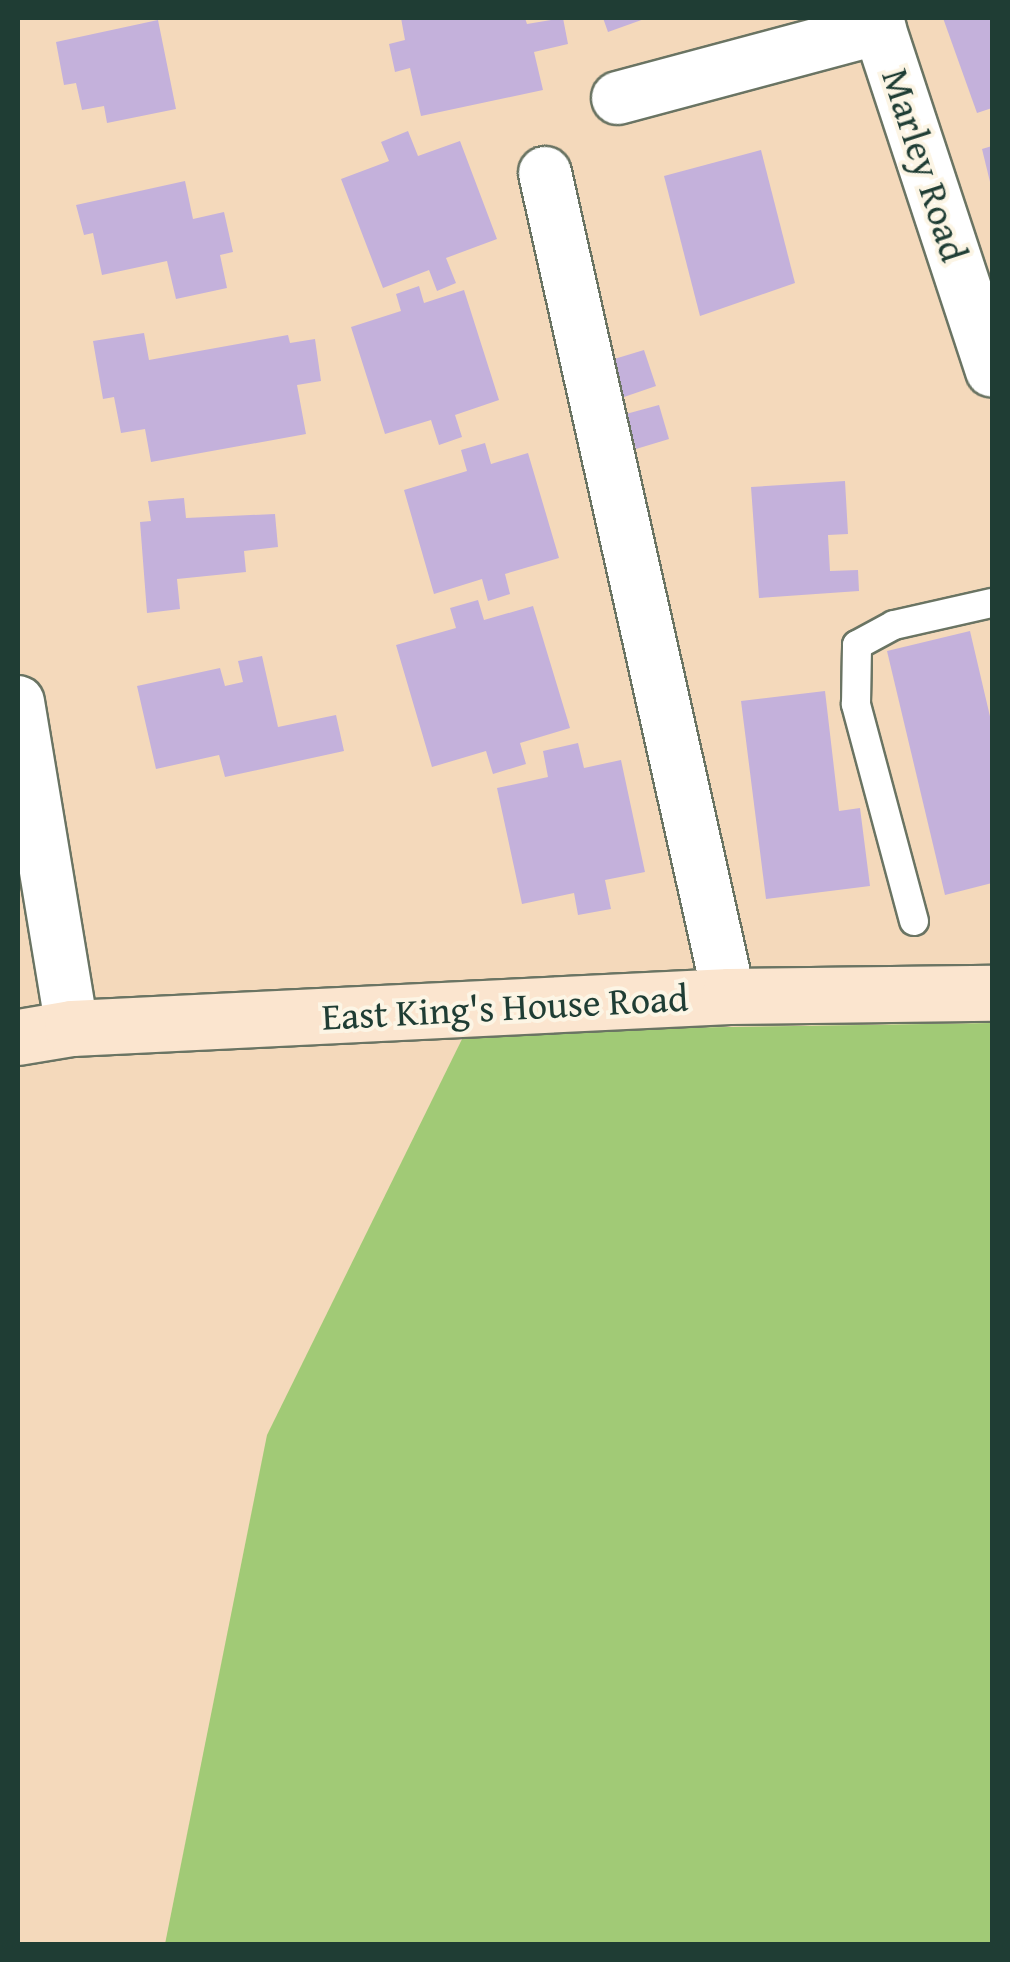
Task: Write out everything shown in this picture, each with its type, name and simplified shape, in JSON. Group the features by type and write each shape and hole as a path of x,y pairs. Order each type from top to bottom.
{"main road":[{"name":"East King's House Road","path":"18,1037 72,1028 729,996 992,993"}],"street":[{"path":"618,98 878,23"},
{"name":"Marley Road","path":"878,23 992,367"},
{"path":"545,173 729,996"},
{"path":"18,702 72,1028"}],"lane":[{"path":"914,921 856,704 857,645 894,625 992,603"}],"green space":[{"path":"992,1023 992,1944 165,1944 267,1435 466,1031"}],"building":[{"path":"401,18 525,18 527,24 563,18 568,44 534,52 543,90 421,116 410,68 395,72 389,44 405,40"},
{"path":"603,18 647,18 608,32"},
{"path":"943,18 992,18 992,108 977,113"},
{"path":"158,20 176,109 107,123 104,106 82,110 76,83 64,85 56,42"},
{"path":"408,131 418,156 460,141 497,239 446,258 456,283 437,291 429,270 383,288 341,179 389,161 381,142"},
{"path":"992,146 992,186 991,186 982,149"},
{"path":"761,150 795,283 700,316 664,176"},
{"path":"185,181 193,219 224,212 233,252 220,255 227,288 176,299 167,261 102,275 93,233 84,235 76,205"},
{"path":"419,286 424,303 464,290 499,400 455,415 462,437 439,445 431,420 385,434 351,327 401,311 396,294"},
{"path":"144,333 149,360 288,335 290,343 315,339 321,381 297,385 306,434 151,462 145,429 121,433 114,397 103,399 93,341"},
{"path":"644,350 656,386 624,397 611,360"},
{"path":"659,405 669,439 636,449 626,414"},
{"path":"485,443 491,464 528,453 559,558 505,574 510,594 488,601 482,579 434,594 404,490 467,471 461,450"},
{"path":"845,481 848,534 828,535 830,571 858,570 859,591 759,598 751,487"},
{"path":"184,498 186,518 275,514 278,547 244,551 246,572 177,579 180,609 147,613 140,522 151,521 148,501"},
{"path":"478,600 484,620 533,606 570,728 520,743 526,764 493,774 486,751 432,767 396,645 456,628 450,608"},
{"path":"970,631 992,725 992,883 945,895 887,651"},
{"path":"262,656 278,727 336,715 344,751 225,777 219,755 156,769 137,686 220,668 225,686 243,682 238,661"},
{"path":"825,691 839,811 860,808 870,886 766,899 741,701"},
{"path":"578,743 584,768 621,760 645,872 605,880 611,909 578,915 574,893 522,904 497,788 548,777 543,751"}]}
